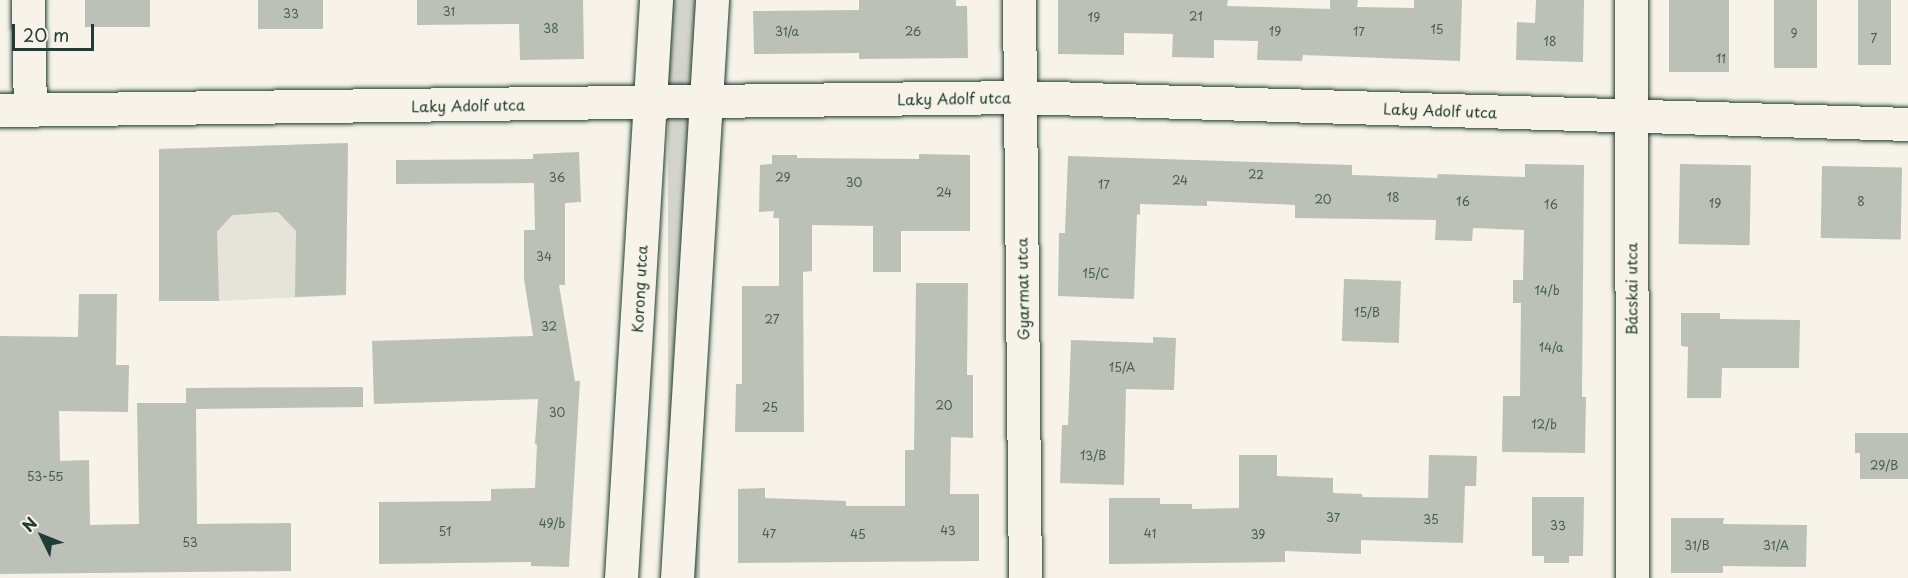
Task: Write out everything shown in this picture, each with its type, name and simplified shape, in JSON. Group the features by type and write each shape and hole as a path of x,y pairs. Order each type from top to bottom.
{"street":[{"path":"15,110 28,0"},
{"name":"Korong utca","path":"621,578 656,0"},
{"path":"678,578 712,0"},
{"name":"Gyarmat utca","path":"1019,0 1025,578"},
{"name":"Bácskai utca","path":"1631,0 1632,578"},
{"name":"Laky Adolf utca","path":"15,110 1020,97 1908,124"}],"shaded area":[{"path":"668,0 700,0 700,578 668,578"},
{"path":"348,143 346,295 219,301 159,301 159,149"}],"building":[{"path":"85,0 150,0 150,27 85,27"},
{"path":"258,0 323,0 323,29 258,29"},
{"path":"417,0 583,0 584,59 520,60 519,24 417,25"},
{"path":"859,0 956,0 956,6 967,6 968,58 859,59 859,53 754,54 753,11 859,10"},
{"path":"1058,0 1228,0 1227,6 1330,9 1330,0 1358,0 1357,7 1414,8 1414,0 1462,0 1460,61 1303,55 1302,61 1257,60 1258,41 1214,40 1214,58 1172,57 1173,34 1124,33 1124,55 1058,54"},
{"path":"1536,0 1584,0 1583,62 1516,60 1517,22 1535,23"},
{"path":"1669,0 1729,0 1729,72 1669,72"},
{"path":"1774,0 1817,0 1817,68 1774,68"},
{"path":"1858,0 1891,0 1891,65 1858,65"},
{"path":"348,143 346,295 295,297 296,231 278,212 232,215 217,232 219,301 159,301 159,149"},
{"path":"579,152 581,202 565,203 565,285 559,285 575,381 580,381 569,567 531,566 531,562 379,564 379,502 491,501 491,489 535,488 537,445 535,444 538,399 374,404 372,341 533,336 524,279 524,230 535,230 534,183 396,184 396,160 533,159 533,154"},
{"path":"919,154 970,155 970,231 901,231 901,272 873,272 873,226 812,225 812,271 803,272 804,432 735,432 736,384 742,384 742,286 779,286 779,218 773,218 774,211 759,212 760,165 772,164 772,155 797,155 797,158 919,159"},
{"path":"1068,156 1352,165 1352,175 1437,178 1438,174 1525,177 1525,164 1584,165 1582,397 1586,397 1585,453 1502,452 1503,396 1520,396 1521,303 1513,303 1513,280 1523,280 1524,230 1473,228 1472,241 1435,240 1436,220 1295,218 1295,205 1207,201 1207,206 1140,204 1140,215 1137,214 1134,299 1058,296 1059,233 1065,233"},
{"path":"1680,164 1751,165 1750,245 1679,244"},
{"path":"1822,166 1902,167 1901,239 1821,238"},
{"path":"1344,279 1401,281 1399,343 1342,341"},
{"path":"916,283 968,283 967,375 973,375 973,438 951,437 950,494 979,494 979,561 738,563 738,489 765,488 765,498 846,501 846,506 905,506 905,450 914,450"},
{"path":"79,294 117,294 116,365 129,365 128,412 59,411 60,461 89,460 90,525 139,524 137,403 186,403 186,388 363,387 363,407 196,409 197,524 291,523 291,571 0,574 0,336 78,337"},
{"path":"1681,313 1720,313 1720,319 1800,320 1799,368 1722,368 1721,398 1687,398 1688,347 1681,346"},
{"path":"1153,337 1176,338 1174,390 1126,389 1124,485 1060,483 1062,425 1068,425 1071,340 1153,343"},
{"path":"1855,433 1908,433 1908,479 1860,479 1860,453 1855,453"},
{"path":"1239,455 1277,455 1277,476 1333,478 1333,493 1362,494 1362,497 1428,498 1429,455 1477,456 1476,486 1465,486 1463,543 1361,540 1361,554 1285,551 1285,562 1109,564 1109,498 1160,498 1160,504 1192,504 1192,509 1239,508"},
{"path":"1532,497 1584,497 1583,556 1569,556 1569,563 1544,563 1544,556 1532,556"},
{"path":"1671,518 1724,518 1723,524 1807,525 1806,567 1723,566 1723,573 1671,573"}]}
